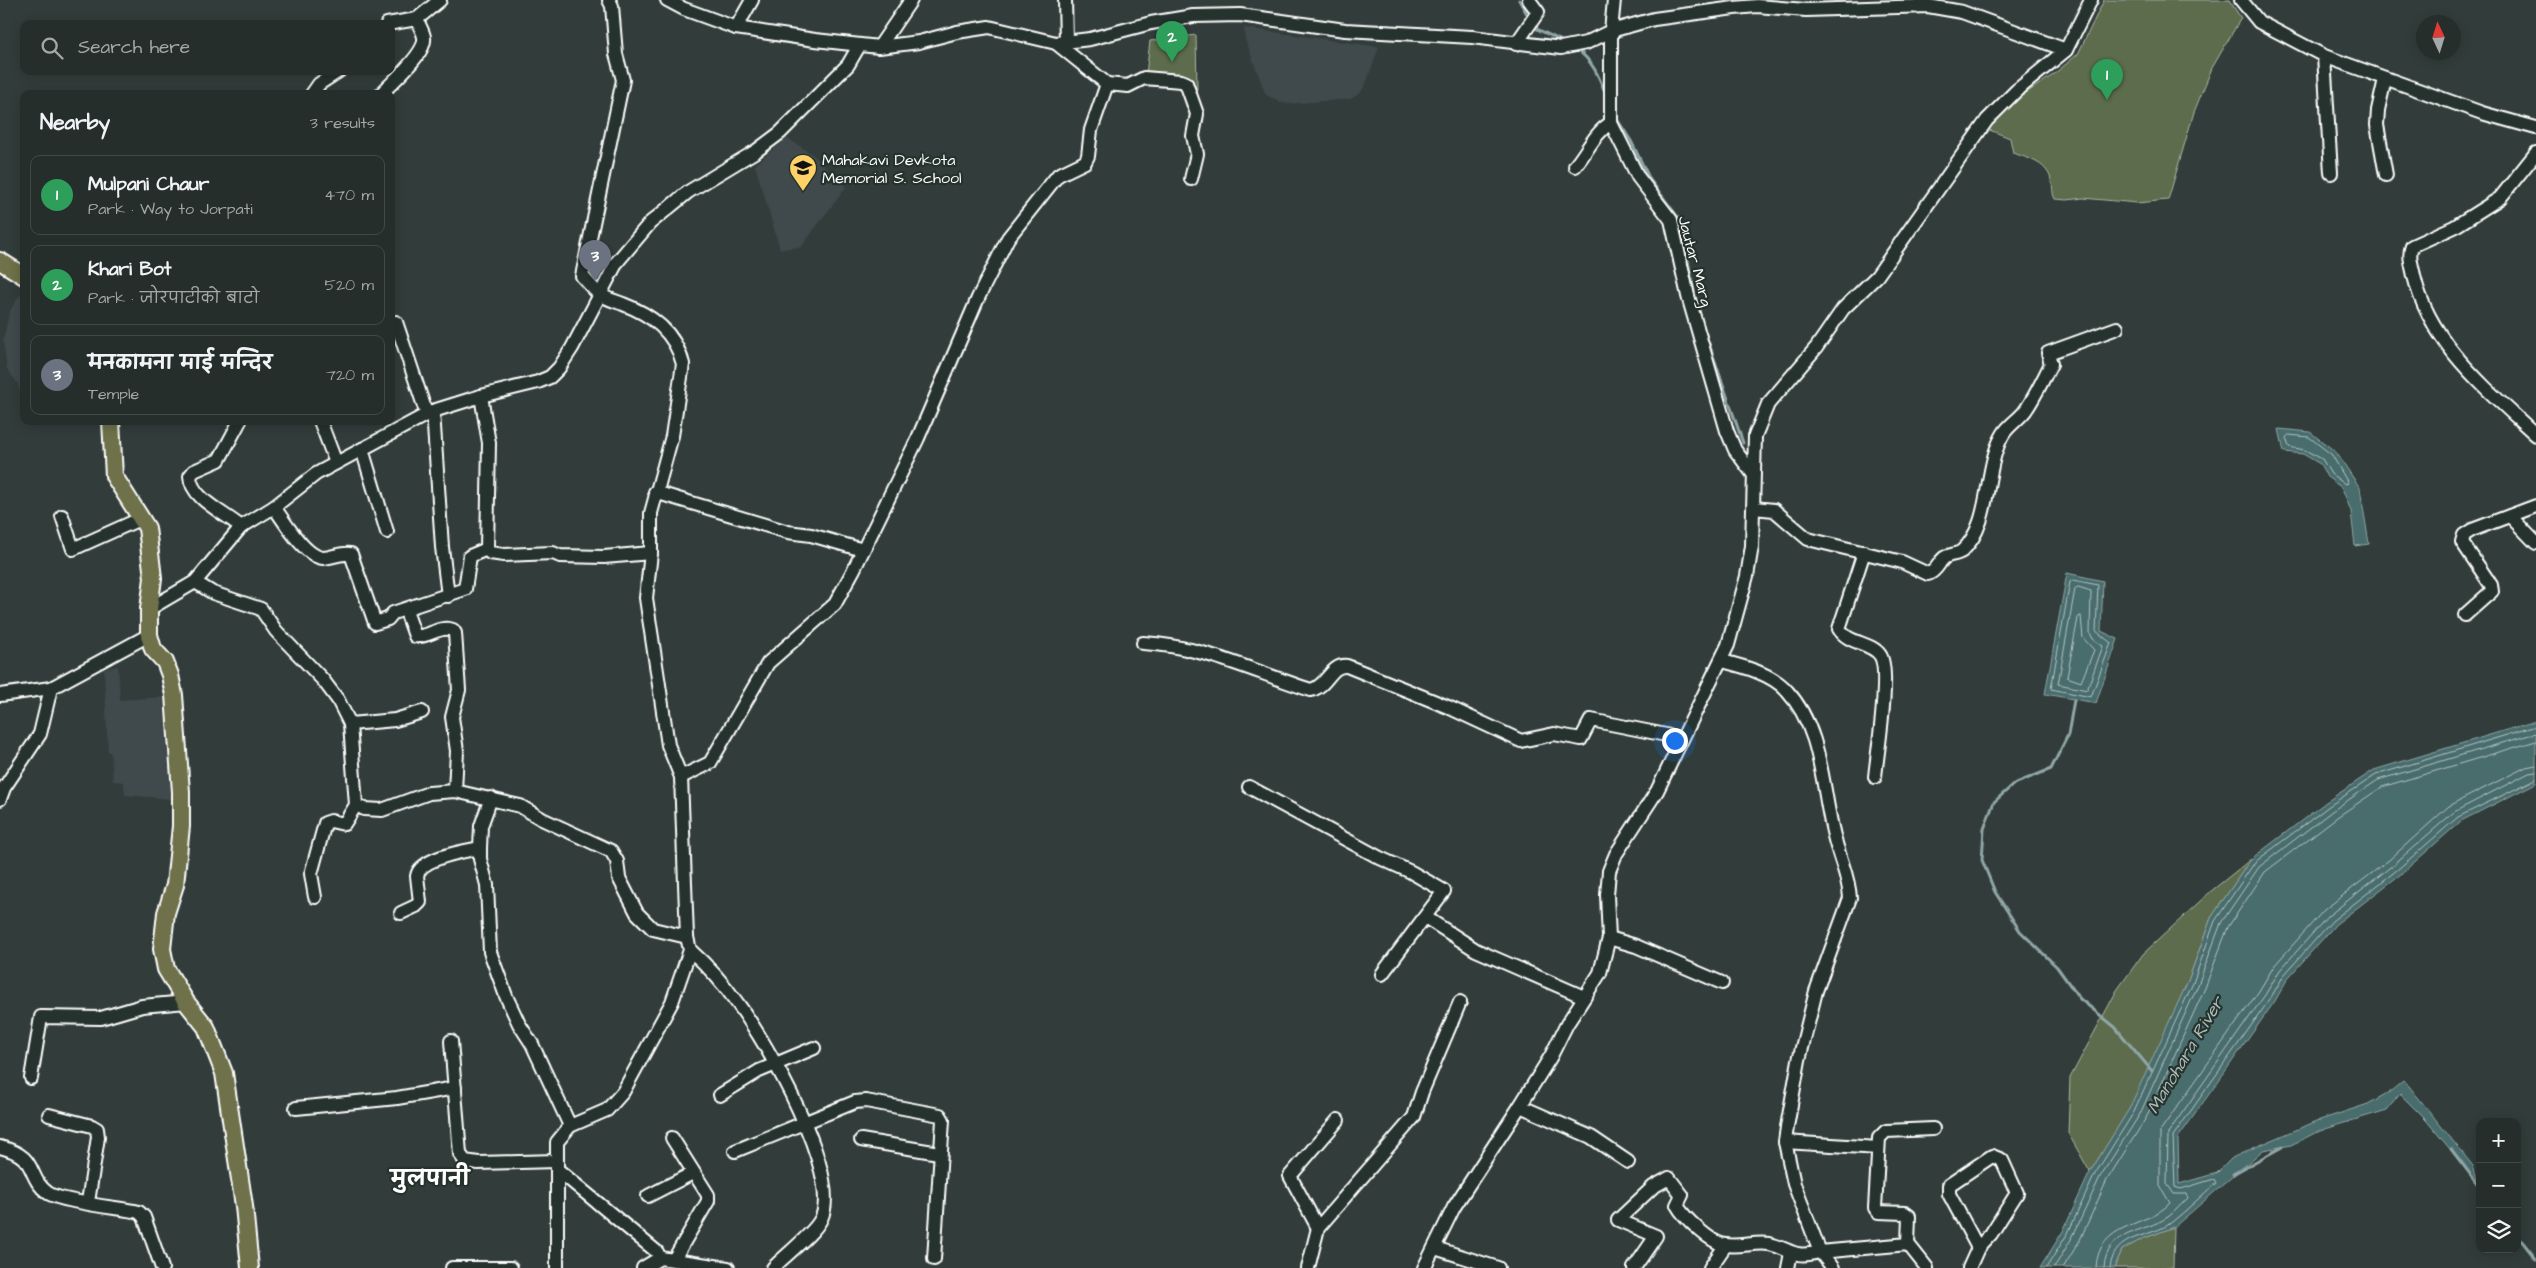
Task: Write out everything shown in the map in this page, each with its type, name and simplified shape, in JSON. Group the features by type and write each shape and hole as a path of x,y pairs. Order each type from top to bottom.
{"main road":[{"path":"0,261 20,274"},
{"path":"111,425 114,476 147,528 152,563 149,636 153,649 165,662 170,675 181,792 181,826 175,885 166,913 162,949 166,969 186,1002 206,1027 220,1058 228,1085 250,1268"}],"street":[{"path":"395,23 417,19 440,0"},
{"path":"557,1268 557,1142 570,1126 608,1110 623,1092 672,1002 690,950 687,937 681,777 668,745 646,598 651,513 655,492 672,436 683,364 681,356 667,330 657,321 637,309 599,294 582,276 623,80 616,54 612,6 609,0"},
{"path":"668,0 684,9 736,28 859,46 879,47 919,42 957,32 989,28 1061,42 1090,38 1151,23 1193,16 1240,15 1345,30 1472,38 1561,48 1586,43 1611,31 1654,19 1757,6 1850,4 1928,6 1962,12 2066,50"},
{"path":"736,28 752,0"},
{"path":"879,47 911,0"},
{"path":"1061,42 1065,0"},
{"path":"1516,44 1532,22 1537,8 1530,0"},
{"name":"Jautar Marg","path":"1614,0 1611,31 1612,123 1638,177 1671,220 1688,296 1727,432 1735,450 1753,474"},
{"path":"1424,1268 1454,1207 1520,1106 1551,1056 1567,1024 1600,972 1609,938 1607,890 1609,871 1616,854 1657,791 1680,740 1722,661 1728,645 1747,576 1752,546 1755,436 1768,404 1816,348 1843,309 1877,276 1932,195 1987,120 2016,90 2066,50 2091,0"},
{"path":"2240,0 2259,22 2324,56 2482,113 2536,128"},
{"path":"384,90 410,64 424,44 424,37 417,19"},
{"path":"1061,42 1107,84 1128,86 1144,78 1181,81 1186,84 1197,114 1193,136 1197,154 1191,179"},
{"path":"149,609 195,582 241,527 274,508 316,474 430,413 550,377 572,348 617,262 650,223 688,192 756,151 780,133 848,66 859,46"},
{"path":"2324,56 2331,173"},
{"path":"315,90 319,84 333,75"},
{"path":"2385,79 2378,110 2378,125 2386,175"},
{"path":"681,777 710,763 768,663 835,604 864,550 918,438 978,298 1008,238 1058,175 1085,162 1088,156 1091,130 1107,84"},
{"path":"1575,166 1589,150 1597,134 1612,123"},
{"path":"2536,153 2500,198 2454,227 2412,246 2409,253 2419,295 2440,334 2468,372 2536,434"},
{"path":"396,322 430,413 448,596"},
{"path":"1754,508 1774,510 1808,539 1902,562 1928,574 1934,572 1945,558 1960,552 1969,542 1981,518 1989,489 1993,458 2004,432 2026,410 2052,364 2048,353 2117,328"},
{"path":"482,396 489,444 487,549 490,553 504,555 553,553 560,556 604,557 650,553"},
{"path":"238,425 219,460 194,471 190,476 190,482 197,495 241,527"},
{"path":"322,425 336,463"},
{"path":"362,449 388,532"},
{"path":"655,492 788,532 811,535 864,550"},
{"path":"2465,615 2492,591 2491,585 2466,551 2462,542 2464,535 2536,506"},
{"path":"274,508 295,537 315,556 322,558 348,553 353,556 360,586 375,624 388,619 393,614 465,589 470,556 487,549"},
{"path":"62,516 73,550 142,518"},
{"path":"2510,516 2536,543"},
{"path":"1864,552 1839,629 1843,634 1875,650 1884,661 1882,727 1875,777"},
{"path":"195,582 213,593 261,609 276,632 323,680 338,700 350,724 356,805 344,824 331,821 325,823 311,874 315,897"},
{"path":"406,611 415,636 443,628 453,630 455,633 459,690 452,717 457,751 455,791"},
{"path":"0,695 51,688 149,636"},
{"path":"1143,643 1171,644 1237,662 1311,690 1322,685 1336,668 1341,665 1347,666 1448,707 1521,741 1554,734 1581,739 1591,720 1657,733 1680,740"},
{"path":"1722,661 1773,680 1787,690 1799,708 1811,735 1838,851 1849,883 1850,898 1822,971 1799,1060 1785,1142 1794,1184 1820,1252 1833,1268"},
{"path":"0,799 4,788 40,734 51,688"},
{"path":"350,724 395,720 422,712"},
{"path":"1249,787 1444,891 1382,974"},
{"path":"356,805 364,809 382,810 429,793 455,791 520,806 542,819 611,852 617,860 619,878 637,913 653,929 687,937"},
{"path":"491,798 481,826 480,859 487,885 489,939 496,972 519,1024 532,1044 570,1126"},
{"path":"401,913 420,902 420,890 416,876 422,866 443,856 480,848"},
{"path":"1425,917 1476,950 1584,997"},
{"path":"1609,938 1636,946 1722,982"},
{"path":"690,950 707,965 737,1002 776,1063 803,1122 824,1176 825,1200 821,1219 773,1268"},
{"path":"31,1078 41,1017 101,1018 142,1006 186,1002"},
{"path":"1308,1268 1318,1228 1414,1117 1422,1092 1460,1002"},
{"path":"451,1041 460,1154 465,1161 557,1165 657,1252 660,1258"},
{"path":"720,1095 776,1063 814,1048"},
{"path":"296,1108 397,1098 455,1088"},
{"path":"735,1151 855,1102 866,1101 940,1115 943,1120 939,1153 934,1259"},
{"path":"1520,1106 1591,1137 1628,1162"},
{"path":"49,1115 92,1126 97,1130 98,1137 88,1202"},
{"path":"1318,1228 1290,1176 1338,1120"},
{"path":"1926,1268 1908,1244 1909,1216 1906,1213 1878,1212 1875,1208 1878,1148 1879,1138 1886,1130 1933,1129"},
{"path":"672,1138 708,1196 708,1200 674,1259"},
{"path":"860,1140 939,1153"},
{"path":"1785,1142 1878,1148"},
{"path":"0,1147 21,1155 47,1192 54,1196 139,1212 144,1217 162,1268"},
{"path":"1969,1268 1978,1248 1991,1234 2017,1193 2002,1160 1992,1156 1949,1185 1950,1194 1978,1248"},
{"path":"648,1196 693,1173"},
{"path":"1634,1268 1649,1250 1656,1236 1618,1220 1653,1187 1669,1178 1682,1195 1677,1205 1681,1213 1709,1238 1725,1246 1769,1244 1797,1255 1908,1244"},
{"path":"1710,1268 1725,1246"},
{"path":"1435,1248 1498,1268"},
{"path":"1788,1268 1792,1253"},
{"path":"643,1268 660,1258 728,1268"},
{"path":"452,1268 511,1268"}],"shaded area":[{"path":"1244,28 1379,47 1367,81 1361,92 1351,99 1286,104 1266,95 1245,39"},
{"name":"Mahakavi Devkota Memorial S. School","path":"787,138 812,154 846,187 801,247 780,249 755,165"},
{"path":"19,296 20,392 18,384 7,369 3,340 10,311"},
{"path":"118,666 120,700 163,697 171,799 125,795 124,782 113,781 111,753 108,751 104,669"}],"green space":[{"path":"2104,0 2229,0 2241,18 2212,68 2194,112 2168,200 2137,203 2083,198 2055,199 2047,171 2038,163 2013,153 2010,138 1987,129 2004,108 2053,75 2078,54"},
{"path":"1196,35 1197,89 1145,83 1150,41"},
{"path":"2251,859 2211,918 2188,981 2129,1110 2090,1172 2068,1133 2070,1078 2117,990 2143,954 2210,892"},
{"path":"2174,1227 2173,1268 2114,1268 2122,1250 2142,1239"}],"water":[{"path":"2279,429 2310,432 2336,452 2360,488 2369,544 2355,546 2351,511 2342,488 2327,477 2320,464 2303,454 2284,452"},
{"path":"2067,573 2103,581 2101,631 2118,639 2096,703 2045,694"},
{"name":"Manohara River","path":"2536,721 2536,783 2461,821 2401,874 2336,924 2288,978 2275,1001 2178,1138 2179,1184 2217,1173 2232,1158 2251,1149 2317,1121 2368,1104 2391,1091 2403,1081 2473,1166 2476,1181 2426,1120 2400,1094 2387,1110 2321,1130 2291,1145 2263,1150 2174,1227 2142,1239 2122,1250 2114,1268 2040,1268 2063,1231 2090,1172 2129,1109 2188,981 2211,918 2251,859 2326,802 2374,770"}],"waterway":[{"path":"1519,0 1530,19"},
{"path":"1534,24 1537,29 1566,43"},
{"path":"1576,49 1582,53 1594,69 1606,95"},
{"path":"1615,116 1631,141 1650,180 1680,220 1697,307"},
{"path":"1705,332 1743,443"},
{"path":"2074,700 2068,735 2051,769 2014,784 1994,802 1984,829 1982,860 1995,892 2020,931 2057,967 2080,999 2115,1027 2152,1071"},
{"path":"2233,1174 2282,1147"},
{"path":"2451,1149 2476,1182"},
{"path":"2521,1240 2536,1259"}],"place":[{"name":"Khari Bot","path":"1172,62"},
{"name":"Mulpani Chaur","path":"2107,100"},
{"name":"Mahakavi Devkota Memorial S. School","path":"803,192"},
{"name":"मनकामना माई मन्दिर","path":"595,281"}],"district":[{"name":"मुलपानी","path":"430,1178"}]}
